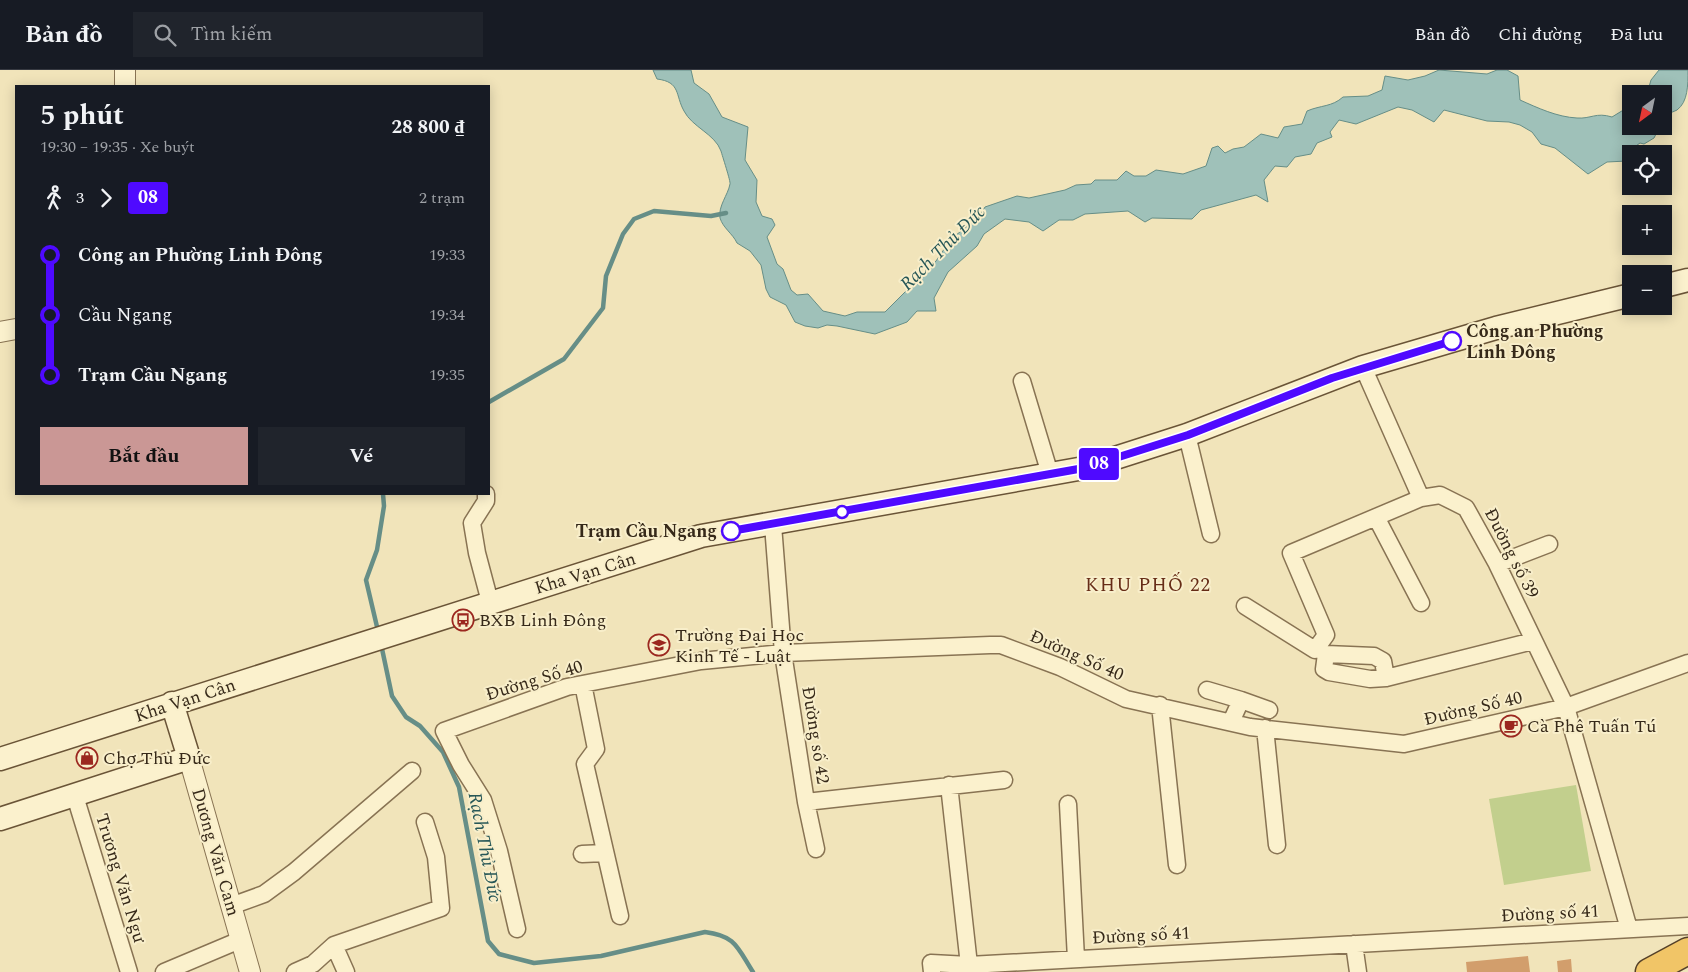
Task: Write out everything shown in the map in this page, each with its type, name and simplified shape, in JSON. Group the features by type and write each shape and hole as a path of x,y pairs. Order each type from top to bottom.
{"highway":[{"path":"1649,972 1688,951"}],"main road":[{"path":"1672,284 1688,280"},
{"name":"Kha Vạn Cân","path":"0,759 701,536 1084,468 1188,435 1364,367 1496,328 1622,297"},
{"name":"Dương Văn Cam","path":"172,704 189,758"},
{"path":"0,819 189,758"}],"street":[{"path":"125,70 125,85"},
{"path":"0,332 15,329"},
{"path":"1245,606 1315,650 1326,635 1291,553 1421,498 1364,367"},
{"path":"1022,381 1050,474"},
{"path":"1188,435 1211,534"},
{"path":"486,495 486,501 472,523 477,553 490,602"},
{"name":"Đường số 39","path":"1421,498 1440,495 1466,508 1497,564 1566,707"},
{"path":"1376,517 1421,603"},
{"name":"Đường số 42","path":"773,524 783,653 806,802 816,849"},
{"path":"1497,564 1549,544"},
{"path":"1386,678 1533,641"},
{"name":"Đường Số 40","path":"517,929 499,851 484,800 461,765 444,731 567,687 702,660 783,653 1002,645 1060,666 1126,699 1265,728 1404,744 1566,707 1688,663"},
{"path":"583,684 596,749 585,764 620,916"},
{"path":"1207,690 1269,710"},
{"path":"1232,722 1240,700"},
{"path":"1160,705 1177,865"},
{"name":"Đường số 41","path":"1566,707 1629,929"},
{"path":"1265,728 1276,845"},
{"name":"Dương Văn Cam","path":"189,758 250,972"},
{"path":"231,906 264,894 412,771"},
{"name":"Đường số 42","path":"806,802 1004,780"},
{"path":"949,785 969,965"},
{"name":"Trương Văn Ngư","path":"75,796 129,972"},
{"path":"1068,804 1076,959"},
{"path":"295,972 313,964 334,946 440,908 436,857 425,822"},
{"path":"582,854 605,853"},
{"name":"Đường số 41","path":"932,968 1688,926"},
{"path":"164,972 240,940"},
{"path":"1354,944 1358,972"},
{"path":"334,946 346,972"}],"green space":[{"path":"1576,785 1591,871 1504,885 1489,799"}],"water":[{"name":"Rạch Thủ Đức","path":"653,70 691,70 694,83 709,94 722,117 748,127 745,160 757,180 756,202 762,216 772,219 775,225 767,237 777,264 783,269 791,290 797,295 808,294 823,311 845,316 857,312 885,312 936,261 951,239 979,217 985,207 1017,196 1029,198 1065,190 1076,185 1091,184 1095,180 1117,180 1126,171 1134,176 1146,176 1156,170 1183,174 1206,166 1212,148 1218,146 1225,153 1244,147 1261,134 1278,138 1284,127 1302,124 1307,111 1330,104 1343,97 1368,96 1382,90 1385,76 1408,80 1439,70 1487,74 1497,70 1507,70 1518,76 1520,100 1548,112 1577,118 1598,115 1612,117 1622,111 1622,135 1656,135 1644,144 1622,145 1622,161 1607,162 1588,174 1555,148 1541,144 1532,132 1520,125 1509,122 1487,121 1444,110 1434,122 1412,110 1398,107 1356,124 1339,120 1330,132 1332,137 1317,143 1311,154 1295,157 1287,167 1275,166 1264,180 1268,202 1256,195 1201,210 1192,219 1152,218 1145,222 1128,211 1085,214 1073,220 1059,220 1043,231 1029,222 1005,219 984,234 977,246 948,272 934,298 936,311 917,311 907,322 875,334 837,326 827,325 818,328 805,326 795,322 786,305 770,297 766,289 761,265 750,251 737,243 720,218 720,209 730,184 718,145 688,117 674,86 657,79"},
{"path":"1659,70 1688,70 1685,98 1681,107 1672,112 1672,85 1650,85"}],"building":[{"path":"1528,956 1530,972 1467,972 1466,962"},
{"path":"1571,959 1572,972 1558,972 1557,961"}],"waterway":[{"name":"Rạch Thủ Đức","path":"490,401 564,359 603,308 606,276 623,234 634,219 654,211 711,216 726,213"},
{"name":"Rạch Thủ Đức","path":"378,631 366,580 377,550 384,506 383,495"},
{"name":"Rạch Thủ Đức","path":"381,644 392,696 406,717 420,726 443,752 459,787 488,941 499,954 534,963 601,956 705,932 723,936 735,944 753,972"}],"bus line":[{"name":"08","path":"731,531 1084,468 1188,435 1332,378 1452,341"}],"place":[{"name":"Công an Phường Linh Đông","path":"1452,341"},
{"name":"Trạm Cầu Ngang","path":"731,531"},
{"name":"BXB Linh Đông","path":"463,620"},
{"name":"Trường Đại Học Kinh Tế - Luật","path":"659,645"},
{"name":"Cà Phê Tuấn Tú","path":"1511,726"},
{"name":"Chợ Thủ Đức","path":"87,758"}],"district":[{"name":"KHU PHỐ 22","path":"1148,584"}]}
